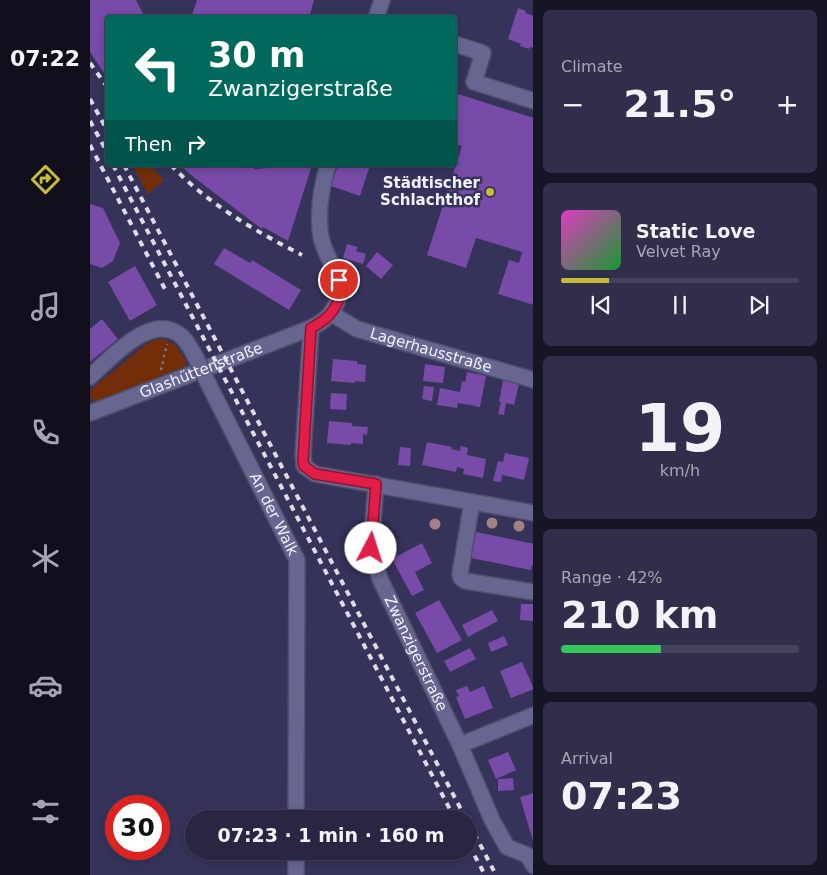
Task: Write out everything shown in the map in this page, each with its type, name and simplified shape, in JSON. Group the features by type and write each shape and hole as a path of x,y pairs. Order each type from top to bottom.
{"street":[{"path":"377,15 382,0"},
{"path":"457,45 483,52 474,82 533,101"},
{"path":"327,167 322,186 319,212 321,238 339,280 340,288 332,314 324,322 311,328 303,455 304,466 315,474 533,513"},
{"name":"Lagerhausstraße","path":"332,314 357,329 533,380"},
{"name":"Glashüttenstraße","path":"90,413 311,328"},
{"name":"An der Walk","path":"90,377 132,340 149,330 166,329 178,333 188,344 196,358 297,560 296,810"},
{"name":"Zwanzigerstraße","path":"376,484 371,548 380,579 460,744 492,820 506,847 527,855 533,866"},
{"path":"472,502 460,574 461,578 465,581 533,592"},
{"path":"460,744 533,715"},
{"path":"296,860 296,875"}],"path":[{"path":"160,377 167,340"}],"shaded area":[{"path":"133,167 152,167 164,180 148,194"},
{"path":"158,339 172,343 181,353 187,366 98,401 94,401 90,397 94,387 149,342"}],"building":[{"path":"90,0 136,0 144,15 105,15 105,72 90,52"},
{"path":"197,0 314,0 310,15 192,15"},
{"path":"518,8 533,16 533,48 530,47 529,49 520,46 521,44 508,39"},
{"name":"Städtischer Schlachthof","path":"457,94 533,118 533,305 498,294 509,260 519,263 522,252 476,238 466,268 427,255 455,167 457,167 462,146 457,145"},
{"path":"182,167 252,167 255,169 268,167 311,167 288,241 263,227 262,229"},
{"path":"337,167 369,167 360,196 331,186"},
{"path":"90,204 103,208 120,243 113,261 102,268 90,264"},
{"path":"347,244 358,247 356,251 366,254 363,264 343,258"},
{"path":"224,248 250,263 252,260 301,290 289,310 214,264"},
{"path":"377,252 393,265 381,279 366,266"},
{"path":"135,266 157,305 130,321 108,282"},
{"path":"102,319 118,339 90,362 90,329"},
{"path":"333,359 357,361 357,364 366,365 365,382 331,381"},
{"path":"425,364 445,367 443,383 423,381"},
{"path":"467,372 486,376 480,407 458,403 457,408 437,405 440,388 460,392 462,381 465,382"},
{"path":"503,380 519,384 514,405 506,403 504,415 498,414"},
{"path":"424,386 434,387 432,401 422,399"},
{"path":"331,393 347,394 346,410 330,409"},
{"path":"329,421 352,423 352,426 368,427 367,435 363,434 363,444 327,443"},
{"path":"427,442 452,447 451,449 460,451 461,446 468,448 467,455 486,459 483,478 463,474 464,469 457,467 456,472 422,465"},
{"path":"400,447 411,448 410,466 398,465"},
{"path":"505,453 529,458 524,480 502,475 501,482 493,481 498,461 503,462"},
{"path":"476,532 533,544 533,565 531,570 471,558"},
{"path":"422,543 432,563 415,572 424,590 412,596 392,559"},
{"path":"439,600 462,640 437,653 415,613"},
{"path":"521,604 533,604 533,621 520,620"},
{"path":"492,610 498,621 468,637 462,625"},
{"path":"504,636 508,645 491,652 488,643"},
{"path":"470,648 476,659 450,672 444,661"},
{"path":"522,662 533,689 511,698 500,671"},
{"path":"467,686 470,692 484,686 493,708 465,719 456,697 459,696 456,690"},
{"path":"508,752 516,770 496,779 488,760"},
{"path":"513,778 514,790 498,791 498,779"},
{"path":"533,793 533,841 520,797"}],"railway":[{"path":"90,63 105,84"},
{"path":"90,99 105,126"},
{"path":"90,121 105,148"},
{"path":"90,145 167,293"},
{"path":"114,167 450,810"},
{"path":"125,167 461,810"},
{"path":"173,167 200,192 233,216 302,255"},
{"path":"477,838 496,875"},
{"path":"477,860 485,875"}],"place":[{"name":"Städtischer Schlachthof","path":"490,192"}],"route":[{"path":"339,280 339,296 332,314 324,322 311,328 303,461 304,466 315,474 376,484 371,548"}]}
